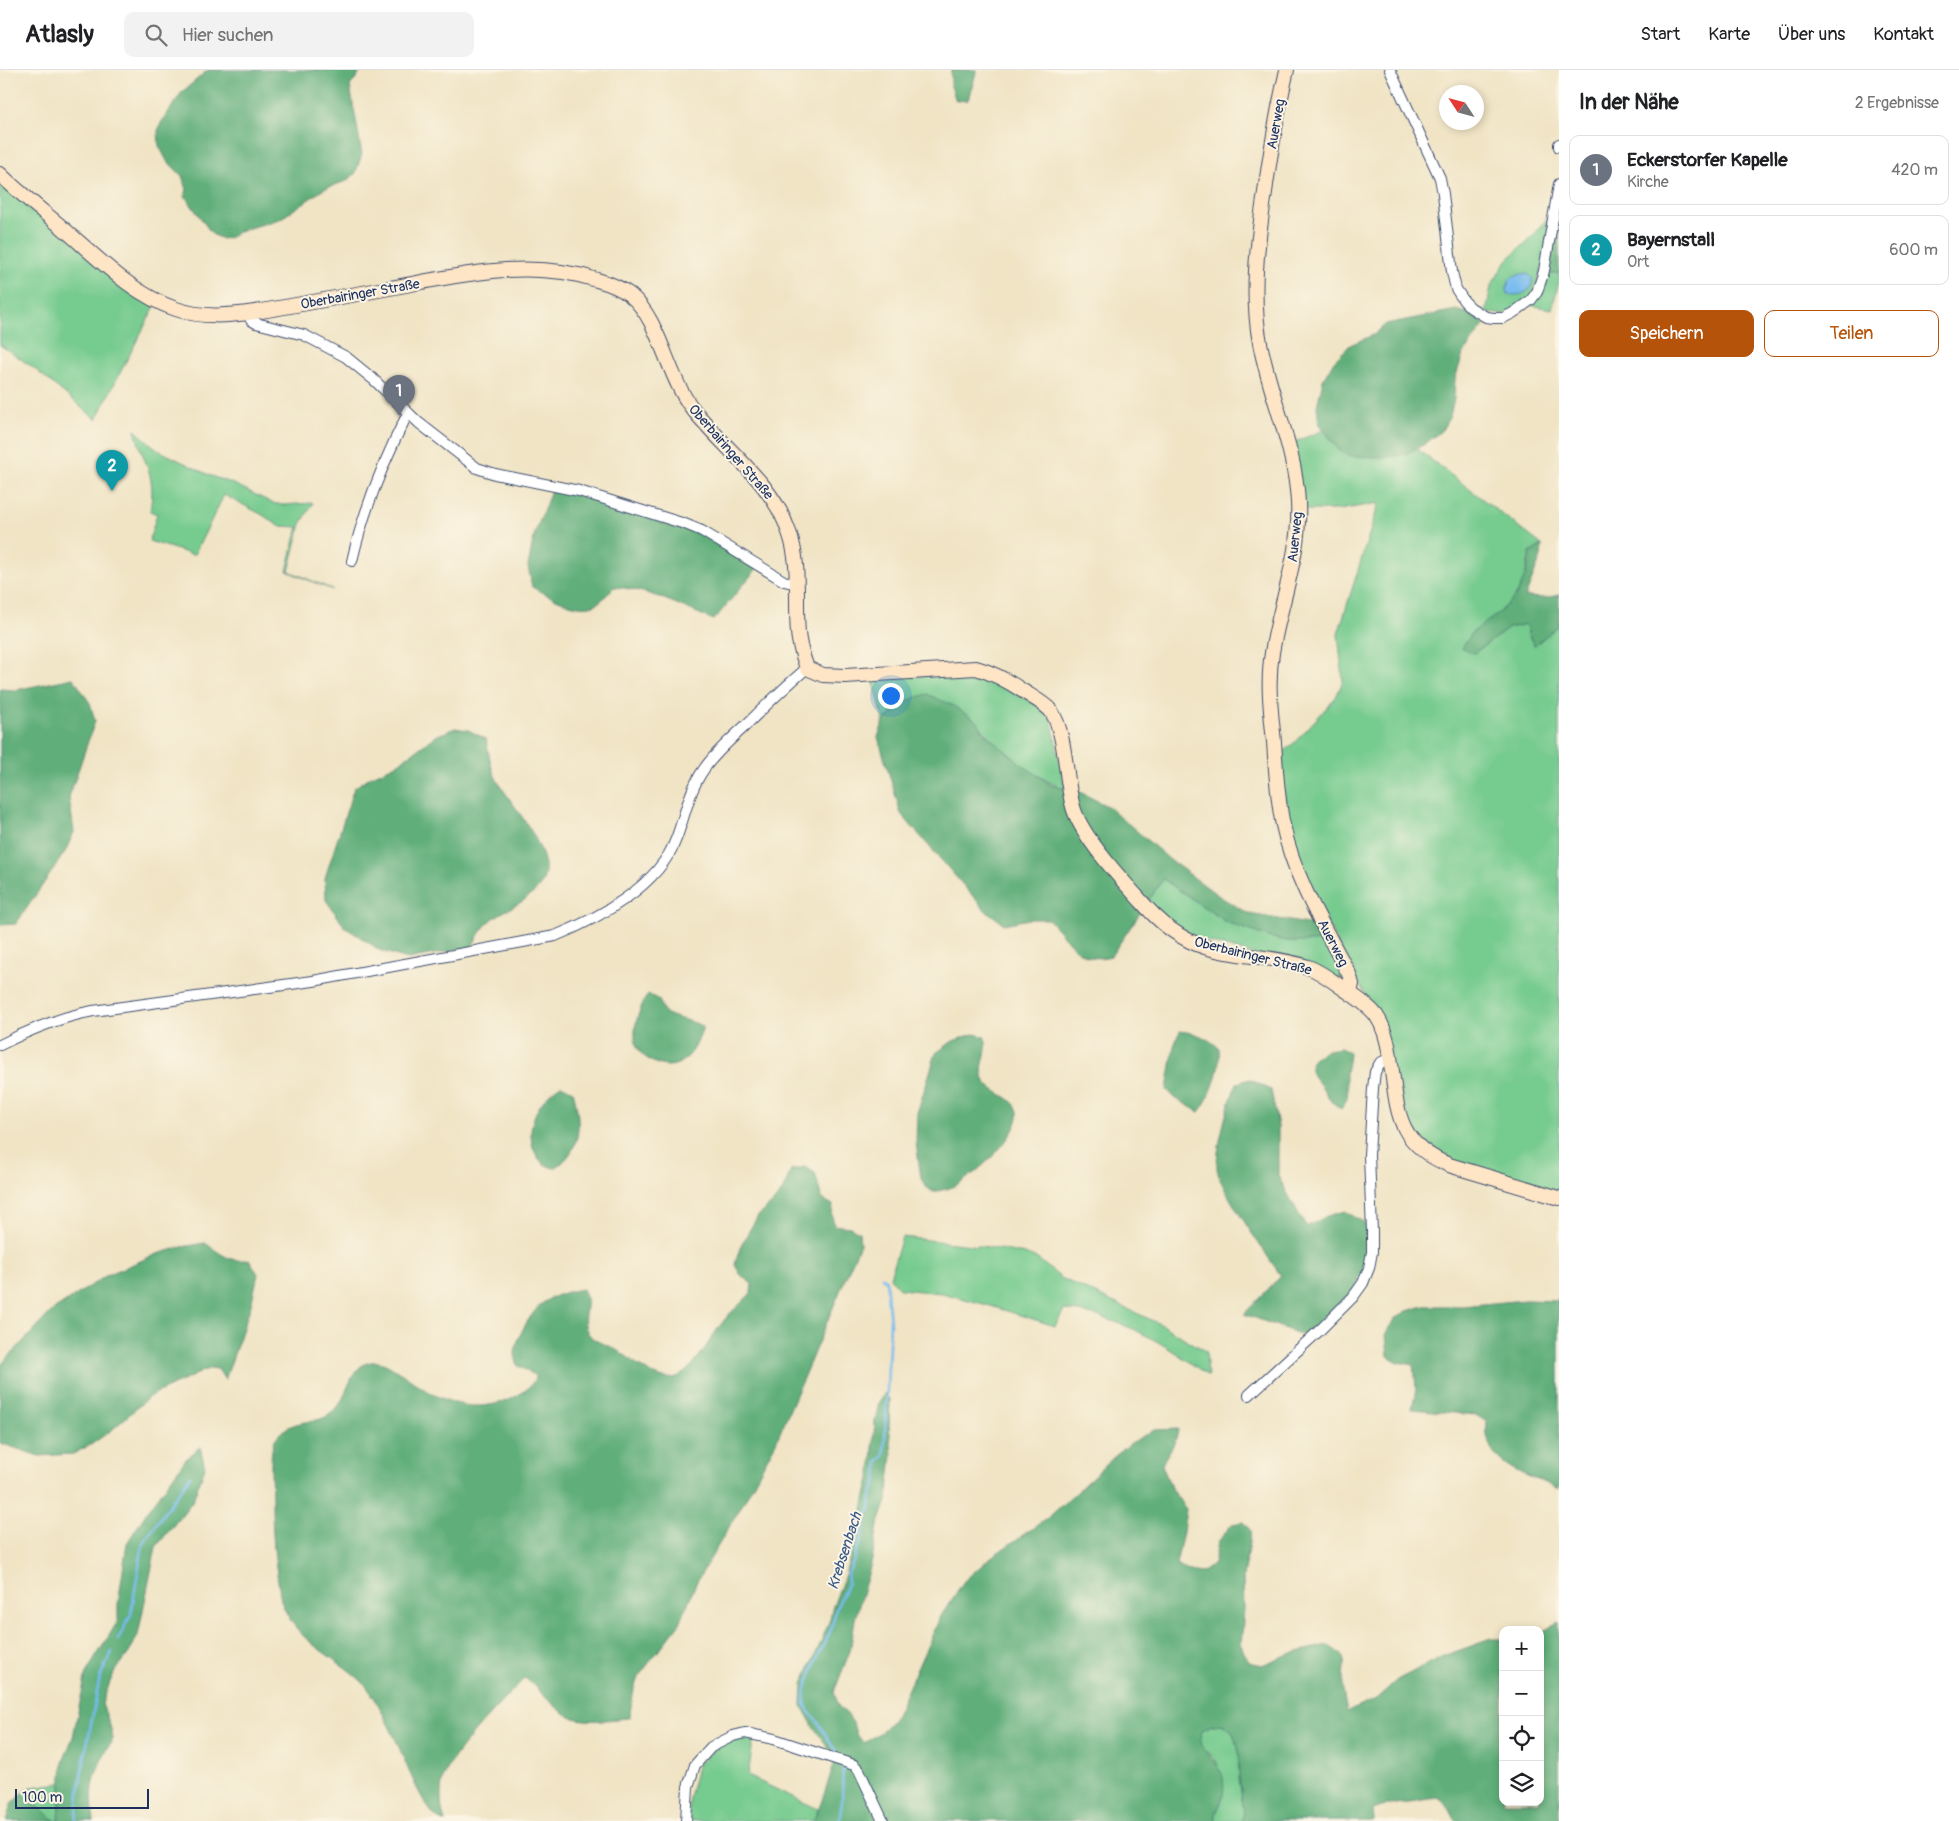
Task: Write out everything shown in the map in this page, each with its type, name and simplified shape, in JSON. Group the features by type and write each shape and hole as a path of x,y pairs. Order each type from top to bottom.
{"street":[{"name":"Auerweg","path":"1287,70 1279,105 1267,180 1255,277 1255,312 1260,345 1288,442 1296,482 1298,504 1296,544 1290,578 1272,652 1270,703 1278,794 1285,833 1293,861 1305,889 1349,974 1352,984 1350,993"},
{"path":"1390,70 1440,178 1444,194 1452,272 1456,289 1464,301 1479,313 1486,317 1502,318 1522,307 1537,292 1544,271 1559,184"},
{"name":"Oberbairinger Straße","path":"0,174 114,271 159,302 175,309 200,315 215,316 248,313 460,276 523,269 570,273 620,288 629,294 644,311 676,382 693,409 756,478 779,509 788,528 794,550 798,633 807,668 822,674 846,676 976,668 990,672 1008,681 1050,711 1059,731 1074,810 1080,822 1089,837 1154,915 1168,927 1205,947 1310,968 1365,1003 1375,1014 1387,1038 1399,1114 1404,1128 1418,1148 1449,1165 1559,1198"},
{"path":"248,313 250,320 256,323 304,335 346,357 373,379 408,413 477,468 495,474 579,491 686,524 702,531 784,581 797,584"},
{"path":"352,561 371,498 390,450 408,413"},
{"path":"0,1045 45,1023 93,1010 313,981 555,936 575,928 629,895 660,868 669,855 689,798 703,770 723,747 807,668"},
{"path":"1249,1395 1332,1318 1353,1297 1363,1283 1369,1268 1372,1252 1369,1155 1373,1088 1376,1072 1380,1064 1390,1058"},
{"path":"686,1821 688,1787 694,1765 711,1747 721,1740 745,1734 754,1734 789,1743 854,1765 882,1821"}],"green space":[{"path":"208,70 362,70 350,86 362,154 355,174 346,181 324,189 280,219 239,231 231,237 222,239 212,234 185,196 187,189 182,176 167,161 159,146 158,131 161,123 182,92"},
{"path":"951,70 977,70 968,100 956,101 951,86"},
{"path":"0,179 156,304 96,419 31,366 0,345"},
{"path":"1551,214 1542,268 1531,297 1504,314 1486,313 1491,286 1507,260 1533,236"},
{"path":"1559,218 1559,273 1546,275 1556,219"},
{"path":"1559,273 1559,281 1552,309 1529,305 1546,275"},
{"path":"1456,310 1480,316 1484,325 1463,354 1455,379 1454,399 1450,416 1442,430 1425,444 1405,454 1386,457 1348,456 1338,449 1319,423 1317,406 1323,380 1334,361 1350,345 1375,334 1386,324"},
{"path":"135,430 158,450 272,503 283,505 313,503 301,524 289,571 333,590 287,571 298,527 279,526 261,514 224,495 194,555 149,541 157,514 150,511 152,487"},
{"path":"1324,430 1338,449 1348,456 1386,457 1405,454 1416,448 1542,545 1530,553 1522,584 1513,600 1472,633 1474,653 1509,628 1526,624 1528,635 1534,645 1559,625 1559,1194 1450,1162 1411,1134 1371,1005 1343,955 1293,854 1278,756 1294,743 1336,697 1343,681 1338,634 1379,503 1339,510 1301,510 1292,443"},
{"path":"552,488 688,527 758,567 714,620 665,599 627,588 614,587 598,603 589,606 572,605 563,602 532,587 528,566 534,536"},
{"path":"1542,545 1541,557 1525,597 1545,598 1559,595 1559,625 1534,646 1525,624 1509,628 1474,653 1462,648 1472,633 1499,613 1517,594 1526,574 1530,553"},
{"path":"979,672 1045,710 1052,722 1065,788 1043,778 1017,761 993,741 977,722 907,701 884,721 873,679"},
{"path":"73,678 90,703 95,721 69,797 74,832 65,852 16,924 0,925 0,689 16,690"},
{"path":"927,694 952,705 978,722 984,733 1025,767 1052,785 1080,792 1109,807 1170,860 1219,896 1249,914 1319,926 1325,937 1315,942 1293,942 1268,937 1226,922 1163,879 1111,956 1100,958 1082,954 1068,942 1048,919 1029,919 1004,924 984,909 901,814 878,737 884,721 907,701"},
{"path":"455,728 468,730 486,739 495,776 530,828 544,858 545,872 537,890 526,899 491,920 472,947 408,959 381,951 345,927 326,900 325,878 354,788 370,777 396,765 436,736"},
{"path":"1163,879 1226,922 1268,937 1293,942 1325,937 1344,977 1342,980 1188,936 1147,903"},
{"path":"648,994 659,1000 664,1013 703,1026 697,1044 692,1052 680,1063 672,1066 653,1062 638,1049 635,1028"},
{"path":"1180,1031 1201,1036 1219,1048 1219,1064 1215,1082 1199,1112 1175,1098 1167,1090 1174,1046"},
{"path":"973,1034 984,1036 986,1041 982,1072 986,1083 1016,1106 1018,1112 1017,1121 1004,1144 982,1166 960,1183 950,1188 933,1192 925,1186 921,1178 916,1143 917,1113 936,1053 953,1041"},
{"path":"1340,1048 1349,1052 1346,1073 1348,1094 1341,1109 1328,1097 1311,1071 1313,1058 1328,1050"},
{"path":"1250,1079 1271,1090 1278,1126 1278,1176 1306,1227 1327,1216 1345,1211 1368,1225 1368,1245 1361,1276 1345,1300 1308,1337 1244,1314 1281,1276 1234,1206 1217,1168 1221,1137 1234,1091 1237,1083"},
{"path":"561,1085 573,1091 578,1113 578,1134 571,1153 555,1168 549,1167 540,1161 533,1146 531,1136 534,1116 539,1107 552,1091"},
{"path":"805,1167 815,1173 822,1199 833,1205 832,1216 834,1225 850,1227 859,1232 860,1244 776,1442 741,1507 696,1583 680,1623 638,1677 629,1718 594,1720 574,1718 561,1711 525,1678 478,1728 454,1758 442,1783 441,1802 445,1821 438,1818 423,1799 383,1713 369,1690 346,1668 306,1639 290,1619 282,1604 272,1521 271,1458 276,1438 290,1426 322,1419 329,1415 340,1403 358,1369 364,1364 371,1362 387,1365 439,1397 452,1402 478,1406 508,1400 529,1388 536,1376 517,1365 515,1355 521,1332 530,1317 541,1305 550,1299 564,1293 583,1289 586,1300 586,1329 593,1339 616,1350 654,1375 673,1378 680,1375 694,1363 725,1319 751,1293 752,1284 740,1274 735,1264 740,1248 758,1216 773,1203 783,1190 791,1170"},
{"path":"902,1237 988,1247 1025,1254 1039,1260 1061,1278 1160,1324 1206,1351 1208,1376 1175,1352 1140,1332 1103,1318 1064,1310 1055,1326 942,1293 900,1289 890,1277"},
{"path":"205,1243 231,1259 249,1259 258,1274 251,1305 225,1380 218,1369 210,1368 150,1396 113,1429 92,1444 73,1454 39,1456 0,1443 0,1366 52,1311 107,1275 157,1254"},
{"path":"1525,1300 1559,1301 1559,1489 1520,1473 1499,1459 1491,1449 1487,1437 1487,1422 1476,1415 1412,1409 1416,1389 1414,1365 1398,1362 1388,1356 1386,1335 1394,1319 1407,1311 1424,1306 1462,1306"},
{"path":"885,1393 890,1400 889,1425 892,1455 887,1501 878,1526 872,1560 855,1619 850,1651 834,1692 839,1707 847,1714 853,1723 856,1734 864,1743 881,1732 895,1717 941,1616 964,1581 990,1558 1049,1517 1131,1443 1154,1430 1178,1429 1174,1443 1162,1465 1172,1490 1186,1509 1176,1564 1188,1571 1202,1573 1214,1563 1218,1542 1232,1524 1243,1522 1251,1531 1243,1577 1244,1609 1241,1645 1248,1662 1262,1665 1289,1654 1327,1645 1339,1653 1344,1660 1343,1688 1347,1712 1375,1700 1397,1680 1443,1656 1491,1639 1499,1639 1499,1806 1544,1806 1544,1631 1559,1622 1559,1821 1456,1821 1449,1807 1437,1798 1388,1805 1373,1810 1374,1821 1241,1821 1244,1813 1239,1777 1238,1746 1232,1731 1223,1724 1211,1725 1201,1730 1200,1737 1205,1749 1218,1765 1223,1778 1223,1794 1216,1812 1216,1821 812,1821 821,1803 835,1757 813,1726 802,1706 803,1684 829,1623 859,1526 871,1474 875,1421 879,1403"},
{"path":"200,1447 205,1467 192,1502 156,1547 138,1635 129,1653 116,1669 102,1704 113,1739 95,1778 92,1797 94,1821 59,1821 63,1762 73,1737 86,1673 118,1621 118,1604 127,1543 186,1459"},
{"path":"1223,1724 1232,1731 1238,1746 1239,1777 1244,1813 1241,1821 1216,1821 1216,1815 1222,1799 1219,1770 1217,1763 1202,1746 1200,1737 1201,1730 1211,1725"},
{"path":"754,1736 748,1776 818,1809 816,1818 812,1821 688,1821 689,1797 698,1764 723,1742"},
{"path":"61,1783 59,1821 56,1821 22,1794 31,1787"},
{"path":"22,1794 56,1821 7,1821 12,1803"}],"water":[{"path":"1521,274 1528,274 1532,278 1531,287 1521,294 1508,294 1506,290 1510,279"}],"waterway":[{"name":"Krebsenbach","path":"839,1757 818,1722 809,1712 805,1704 805,1691 816,1660 831,1630 836,1609 848,1582 847,1575 860,1544 870,1509 871,1495 877,1480 878,1461 884,1456 890,1323 886,1281 882,1277"},
{"path":"118,1640 131,1614 143,1543 190,1476"},
{"path":"76,1821 81,1776 100,1677 112,1652"},
{"name":"Krebsenbach","path":"839,1821 842,1802 843,1764"}],"place":[{"name":"Eckerstorfer Kapelle","path":"399,416"},
{"name":"Bayernstall","path":"112,491"}]}
